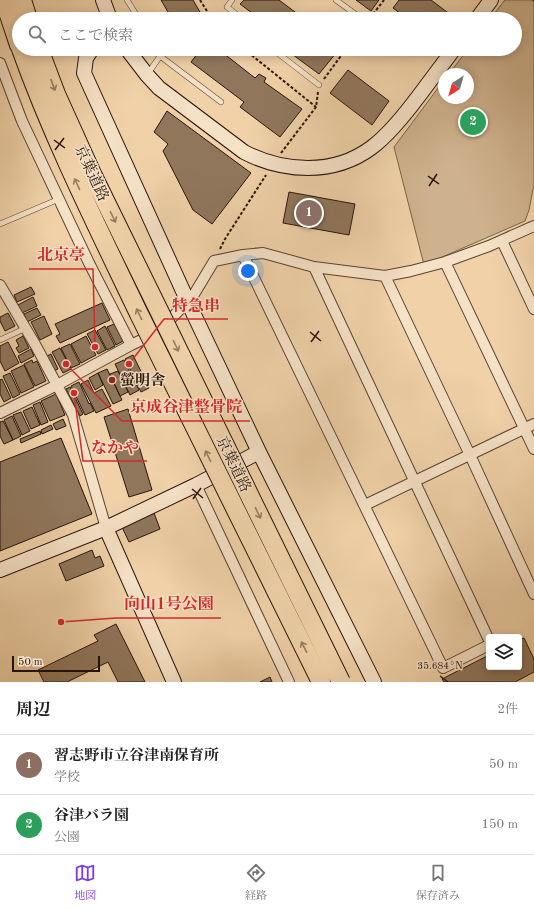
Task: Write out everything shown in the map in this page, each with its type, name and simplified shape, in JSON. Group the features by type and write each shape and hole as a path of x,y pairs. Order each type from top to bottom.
{"highway":[{"path":"4,0 12,24"},
{"path":"22,0 26,12"},
{"name":"京葉道路","path":"24,56 39,99 83,197 212,463 322,682"},
{"name":"京葉道路","path":"42,56 56,94 96,183 341,682"}],"street":[{"path":"103,0 107,12"},
{"path":"482,12 491,0"},
{"path":"87,56 84,73 188,302 260,452 374,682"},
{"path":"132,56 159,88 244,152 272,165 296,168 321,168 338,165 357,157 372,148 398,123 449,56"},
{"path":"0,63 22,121 89,263 131,345"},
{"path":"0,413 158,332 193,296 214,261 243,255 263,253 314,267 385,276 445,262 533,229"},
{"path":"502,241 534,309"},
{"path":"243,255 365,504 443,668 486,647"},
{"path":"445,262 534,449"},
{"path":"314,267 486,634"},
{"path":"385,276 534,594"},
{"path":"2,291 26,328 73,415 106,528 174,682"},
{"path":"365,504 534,424"},
{"path":"0,570 106,528 196,485 260,452"},
{"path":"196,485 289,682"}],"lane":[{"path":"128,0 134,12"},
{"path":"232,0 227,7 233,12"},
{"path":"336,0 352,12"},
{"path":"147,75 160,56 221,102"},
{"path":"281,56 319,85"},
{"path":"0,224 59,199"},
{"path":"0,340 26,328"}],"path":[{"path":"200,0 208,12"},
{"path":"375,12 384,0"},
{"path":"253,56 316,108"},
{"path":"214,261 225,239 272,165 316,108 319,85 341,56"}],"shaded area":[{"path":"505,0 534,0 534,188 525,221 424,265 394,147 438,88 438,104 474,104 474,68 454,68 463,56 522,56 522,12 496,12"}],"building":[{"path":"161,0 193,0 200,12 168,12"},
{"path":"244,0 279,0 295,12 251,12 240,4"},
{"path":"356,0 379,0 371,11"},
{"path":"399,0 431,0 447,12 398,12 393,8"},
{"path":"196,56 227,56 255,78 259,74 266,78 264,82 302,109 280,137 240,107 244,102 191,62"},
{"path":"295,56 334,56 319,74"},
{"path":"348,70 389,101 372,125 330,93"},
{"path":"167,111 251,173 212,224 193,210 163,151 168,144 154,132"},
{"path":"289,192 355,204 349,235 283,223"},
{"path":"31,287 35,294 17,302 14,295"},
{"path":"33,297 37,306 22,313 18,305"},
{"path":"102,303 110,320 60,343 56,336 60,334 55,324"},
{"path":"37,308 41,315 27,322 24,314"},
{"path":"8,313 15,326 5,331 0,321 0,317"},
{"path":"44,316 52,334 40,340 31,322"},
{"path":"114,324 123,341 116,345 107,327"},
{"path":"105,326 115,346 107,350 97,331"},
{"path":"95,330 106,350 98,354 87,334"},
{"path":"23,336 29,348 19,353 16,348 19,346 16,340"},
{"path":"86,336 96,355 81,363 71,344"},
{"path":"8,342 19,363 5,371 0,361 0,346"},
{"path":"70,344 80,364 71,368 61,348"},
{"path":"60,348 71,369 63,373 52,352"},
{"path":"31,349 34,356 21,363 18,356"},
{"path":"51,354 58,369 54,371 47,356"},
{"path":"133,355 149,388 141,392 125,359"},
{"path":"32,360 33,363 37,361 46,381 35,386 24,364"},
{"path":"124,360 139,390 130,395 115,364"},
{"path":"24,365 34,387 21,393 11,371"},
{"path":"107,369 122,400 113,404 98,373"},
{"path":"118,371 128,392 120,396 110,374"},
{"path":"10,373 20,394 13,398 3,376"},
{"path":"98,373 103,385 95,390 89,378"},
{"path":"2,379 11,398 4,402 0,394 0,380"},
{"path":"88,380 94,393 102,389 111,406 96,413 81,384"},
{"path":"79,382 89,404 90,403 94,411 85,415 71,386"},
{"path":"70,387 83,414 80,416 66,389"},
{"path":"56,394 65,415 50,421 41,401"},
{"path":"40,402 48,422 41,425 33,405"},
{"path":"32,407 40,425 31,429 23,411"},
{"path":"128,409 152,490 129,497 104,417"},
{"path":"21,412 30,431 22,435 13,415"},
{"path":"12,416 21,436 13,440 4,420"},
{"path":"63,419 66,426 56,430 53,424"},
{"path":"3,421 13,440 4,444 0,436 0,422"},
{"path":"51,425 53,429 42,434 41,430"},
{"path":"40,431 41,434 21,443 20,439"},
{"path":"61,438 92,514 0,551 0,462"},
{"path":"154,513 160,529 129,542 122,527"},
{"path":"92,550 95,558 100,556 104,566 66,581 59,564"},
{"path":"116,624 145,682 118,682 108,662 67,682 44,682 38,670 98,641 94,635"},
{"path":"524,638 534,659 534,672 515,682 444,682 442,679 486,657 486,670 522,670 522,639"},
{"path":"270,677 272,682 260,682"}],"place":[{"name":"谷津バラ園","path":"473,122"},
{"name":"習志野市立谷津南保育所","path":"309,213"},
{"name":"北京亭","path":"95,347"},
{"name":"京成谷津整骨院","path":"66,364"},
{"name":"特急串","path":"129,364"},
{"name":"螢明舎","path":"112,380"},
{"name":"なかや","path":"74,393"},
{"name":"向山1号公園","path":"61,622"}]}
